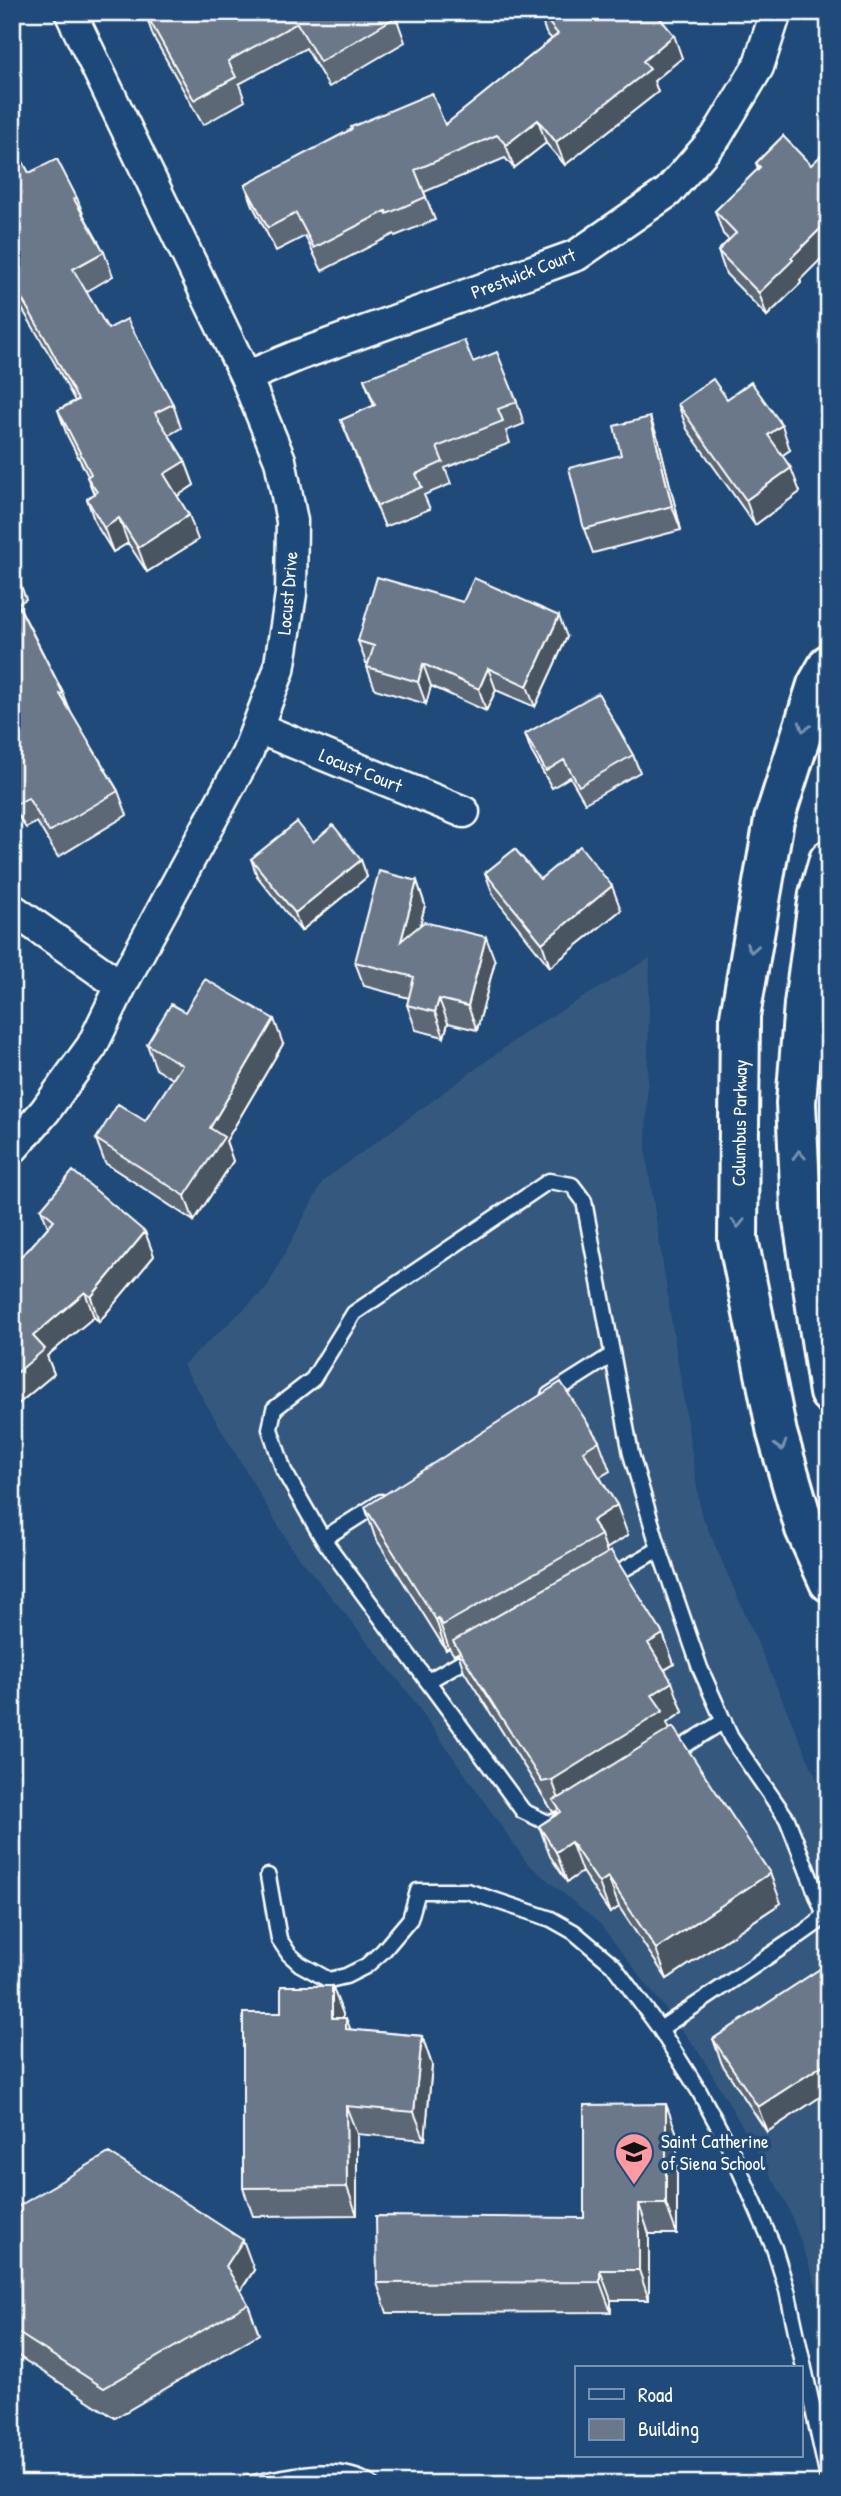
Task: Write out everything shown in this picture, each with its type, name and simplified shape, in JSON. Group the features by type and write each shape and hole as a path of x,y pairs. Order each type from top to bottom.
{"main road":[{"name":"Columbus Parkway","path":"829,664 817,685 774,820 740,1016 738,1239 777,1433 805,1529 829,1582"},
{"path":"829,860 820,894 804,1004 796,1103 801,1207 829,1392"}],"street":[{"name":"Locust Drive","path":"12,1149 45,1111 92,1046 121,986 247,754 279,670 290,594 292,521 280,460 246,377 70,12"},
{"name":"Prestwick Court","path":"246,377 299,355 577,255 589,247 667,192 716,137 758,67 776,12"},
{"name":"Locust Court","path":"258,728 464,812"},
{"path":"12,909 121,986"}],"lane":[{"path":"578,1812 567,1819 548,1823 523,1811 323,1539 284,1471 270,1429 274,1409 313,1379 354,1313 549,1181 572,1185 584,1201 631,1454 659,1549 700,1668 731,1738 787,1819 824,1913 817,1923 660,2029"},
{"path":"531,1406 612,1355"},
{"path":"323,1539 393,1495"},
{"path":"598,1584 659,1549"},
{"path":"428,1681 488,1646"},
{"path":"657,1763 724,1721"},
{"path":"268,1876 279,1940 300,1964 329,1980 356,1971 383,1951 410,1919 418,1892 467,1891 551,1919 574,1932 612,1965 660,2029 699,2091 730,2148 774,2248 787,2290 829,2483"},
{"path":"248,2484 329,2473 358,2476 372,2484"}],"shaded area":[{"path":"650,958 646,1154 701,1513 829,1807 829,2321 787,2204 701,2055 600,1924 527,1863 407,1691 291,1547 183,1365 266,1289 323,1181 530,1029"}],"building":[{"path":"145,12 393,12 396,17 320,62 297,23 228,61 236,77 194,100"},
{"path":"540,12 655,12 674,35 643,61 650,69 556,142 538,120 506,145 497,135 415,170 426,197 387,214 386,211 314,248 296,213 268,228 245,185 352,129 351,127 432,93 445,125 558,34"},
{"path":"783,136 811,165 829,148 829,220 759,293 718,251 736,233 715,211 760,167 756,163"},
{"path":"12,142 29,173 57,159 77,198 74,199 104,252 73,269 108,329 127,319 173,404 155,413 185,461 164,474 189,515 138,548 119,518 104,528 87,499 97,492 87,477 91,474 58,410 78,400 12,282"},
{"path":"464,340 473,362 497,352 517,402 498,409 503,421 437,447 443,462 416,474 422,487 377,506 341,420 375,405 364,379"},
{"path":"713,379 727,399 751,382 782,425 768,435 791,468 746,500 678,404"},
{"path":"650,417 672,506 584,529 569,468 621,455 614,426"},
{"path":"12,565 17,575 12,578"},
{"path":"377,577 463,602 474,578 559,616 527,686 488,668 479,689 423,664 418,682 367,667 374,646 358,641"},
{"path":"12,593 63,693 60,694 118,791 49,832 28,798 17,804 12,796"},
{"path":"598,693 633,755 579,786 564,760 546,771 525,734"},
{"path":"297,822 313,842 333,825 361,860 295,913 251,859"},
{"path":"580,846 612,886 542,943 485,873 515,849 540,879"},
{"path":"379,871 417,881 401,941 424,922 486,937 468,1006 439,999 435,1012 407,1005 414,977 355,962"},
{"path":"205,979 274,1019 210,1128 224,1137 185,1196 96,1139 118,1104 145,1121 182,1065 147,1044 171,1004 185,1012"},
{"path":"73,1171 145,1232 91,1297 85,1292 33,1336 45,1349 12,1377 12,1264 54,1220 41,1209"},
{"path":"561,1382 599,1441 583,1451 617,1505 592,1521 601,1535 443,1625 438,1618 436,1620 365,1507"},
{"path":"611,1551 663,1634 648,1643 672,1682 652,1695 663,1711 552,1780 542,1782 453,1641"},
{"path":"673,1727 770,1873 656,1949 608,1877 599,1883 571,1842 556,1852 539,1826 561,1812 553,1800"},
{"path":"829,1963 829,2061 758,2107 713,2039"},
{"path":"281,1986 332,1986 332,2018 346,2018 346,2029 422,2036 414,2112 346,2106 347,2187 243,2188 243,2013 281,2013"},
{"path":"666,2104 666,2204 639,2204 639,2270 600,2270 600,2282 377,2283 376,2216 584,2218 584,2105"},
{"path":"109,2153 243,2240 226,2266 248,2304 104,2388 12,2329 12,2210"}],"place":[{"name":"Saint Catherine of Siena School","path":"634,2186"}]}
